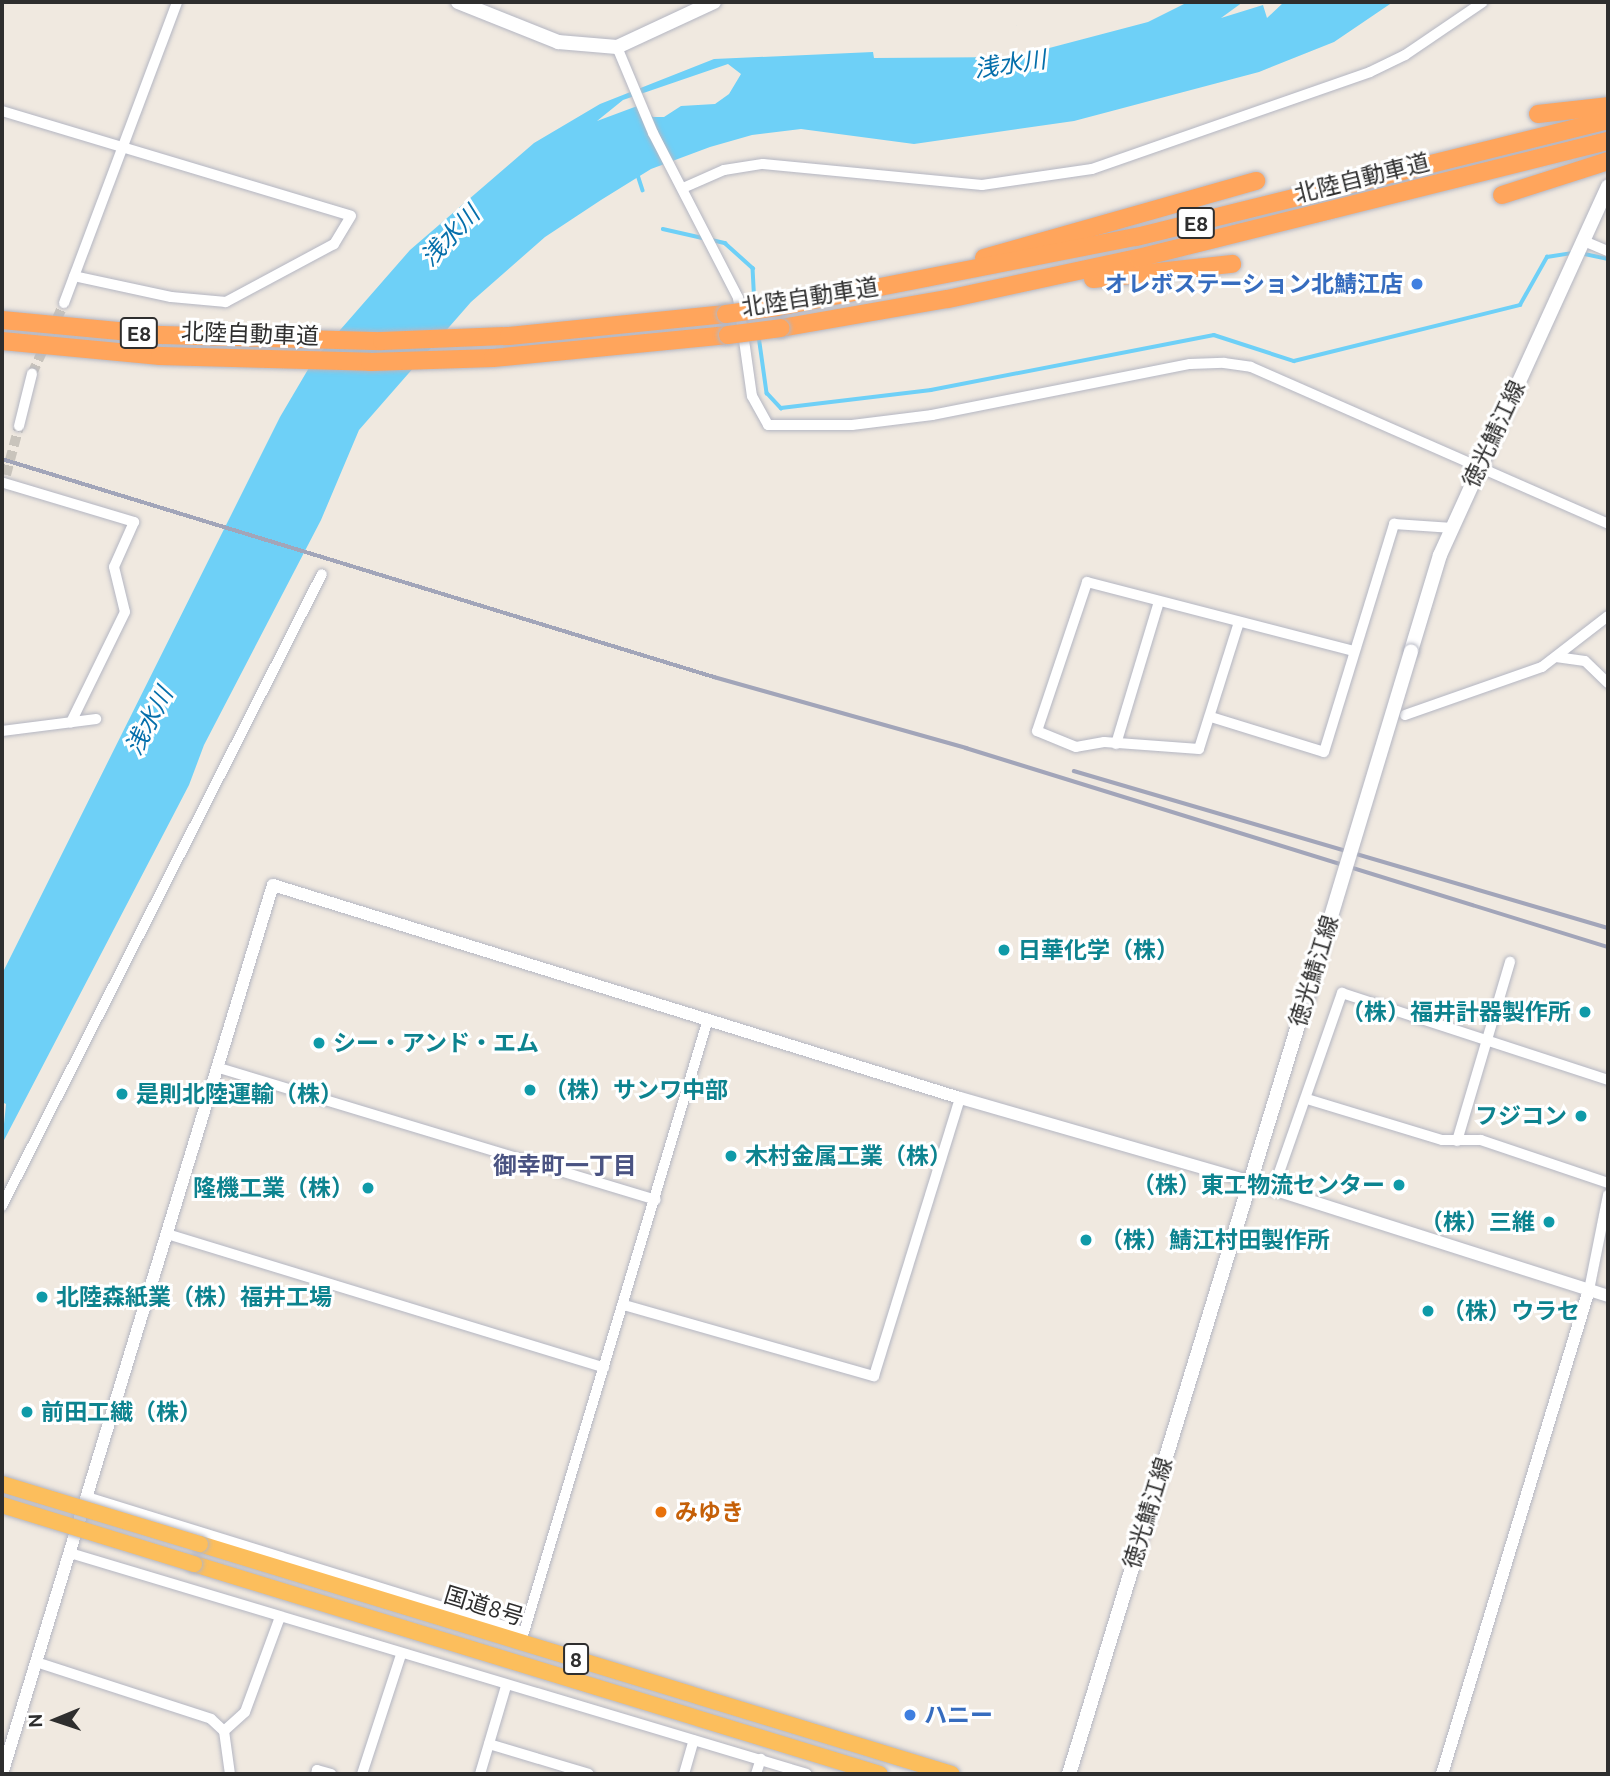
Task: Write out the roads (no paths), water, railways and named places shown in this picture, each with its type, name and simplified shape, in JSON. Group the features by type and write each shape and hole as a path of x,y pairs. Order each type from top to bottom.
{"highway":[{"path":"1538,114 1608,106"},
{"name":"北陸自動車道","path":"2,320 276,341 509,336 726,314 852,294 1136,237 1608,120"},
{"name":"北陸自動車道","path":"2,341 265,361 493,358 728,335 855,315 1138,258 1608,141"},
{"path":"1502,195 1601,163"},
{"path":"852,294 1256,181"},
{"path":"855,315 1139,272 1232,264"},
{"name":"国道8号","path":"2,1484 523,1637 952,1774"},
{"name":"国道8号","path":"2,1505 880,1774"}],"main road":[{"path":"458,2 558,42 617,47 714,2"},
{"name":"徳光鯖江線","path":"1069,1774 1440,555 1479,466 1605,200 1608,186"}],"street":[{"path":"64,303 177,2"},
{"path":"682,186 723,170 763,164 982,185 1092,169 1370,72 1405,55 1483,2"},
{"path":"617,47 621,65 738,298 752,396 768,425 852,425 932,415 1190,364 1224,363 1251,367 1608,524"},
{"path":"2,111 351,216 334,244 226,302 171,297 74,276"},
{"path":"1584,241 1608,251"},
{"path":"19,426 32,374"},
{"path":"4,480 134,522 114,567 125,612 71,722"},
{"path":"1211,717 1324,752 1394,524 1453,528"},
{"path":"2,1206 322,573"},
{"path":"1239,622 1199,749 1116,744 1076,747 1037,731 1087,582 1354,651"},
{"path":"1116,744 1159,602"},
{"path":"1405,715 1542,667 1608,616"},
{"path":"1556,657 1585,661 1608,683"},
{"path":"2,731 96,719"},
{"path":"2,1774 273,885 960,1098 1248,1181 1608,1296"},
{"path":"1457,1141 1510,962"},
{"path":"1273,1189 1307,1099 1342,993 1487,1044 1608,1080"},
{"path":"87,1497 523,1637 708,1019"},
{"path":"219,1068 655,1200"},
{"path":"624,1305 874,1376 960,1098"},
{"path":"1307,1099 1457,1141 1481,1140 1608,1183"},
{"path":"1442,1774 1589,1290 1608,1195"},
{"path":"167,1234 604,1368"},
{"path":"70,1553 401,1655 807,1774"},
{"path":"224,1731 245,1712 280,1616"},
{"path":"362,1774 401,1655"},
{"path":"37,1662 191,1709 224,1731 230,1774"},
{"path":"480,1774 506,1686"},
{"path":"684,1774 694,1740"},
{"path":"489,1744 589,1774"},
{"path":"756,1774 761,1759"},
{"path":"551,1774 554,1763"},
{"path":"316,1774 317,1770 331,1774"}],"water":[{"name":"浅水川","path":"1188,2 1243,2 1221,18 1263,5 1267,18 1284,2 1393,2 1334,42 1259,72 1074,121 914,144 801,129 752,135 710,147 651,169 601,200 545,237 471,302 359,430 321,520 204,745 189,785 2,1144 6,1104 2,1102 2,974 280,417 313,361 410,250 534,143 600,104 714,59 873,52 874,58 1015,57 1148,22","holes":["728,64 741,74 729,94 715,104 681,106 664,117 653,117 640,105 597,121 623,100"]}],"waterway":[{"path":"638,175 643,190"},
{"path":"663,229 725,243 753,268 755,304"},
{"path":"759,336 767,393 781,408 931,390 1214,335 1294,361 1520,305 1547,257 1573,253"},
{"path":"1580,253 1608,259"}],"tunnel":[{"path":"32,374 64,303"},
{"path":"6,475 19,426"}],"railway":[{"path":"2,459 714,677 966,748 1608,947"},
{"path":"1074,771 1608,928"}],"place":[{"name":"オレボステーション北鯖江店","path":"1417,284"},
{"name":"日華化学（株）","path":"1004,950"},
{"name":"（株）福井計器製作所","path":"1585,1012"},
{"name":"シー・アンド・エム","path":"319,1043"},
{"name":"（株）サンワ中部","path":"530,1090"},
{"name":"是則北陸運輸（株）","path":"122,1094"},
{"name":"フジコン","path":"1581,1116"},
{"name":"木村金属工業（株）","path":"731,1156"},
{"name":"（株）東工物流センター","path":"1399,1185"},
{"name":"隆機工業（株）","path":"368,1188"},
{"name":"（株）三維","path":"1549,1222"},
{"name":"（株）鯖江村田製作所","path":"1086,1240"},
{"name":"北陸森紙業（株）福井工場","path":"42,1297"},
{"name":"（株）ウラセ","path":"1428,1311"},
{"name":"前田工繊（株）","path":"27,1412"},
{"name":"みゆき","path":"661,1512"},
{"name":"ハニー","path":"910,1715"}],"district":[{"name":"御幸町一丁目","path":"565,1166"}]}
